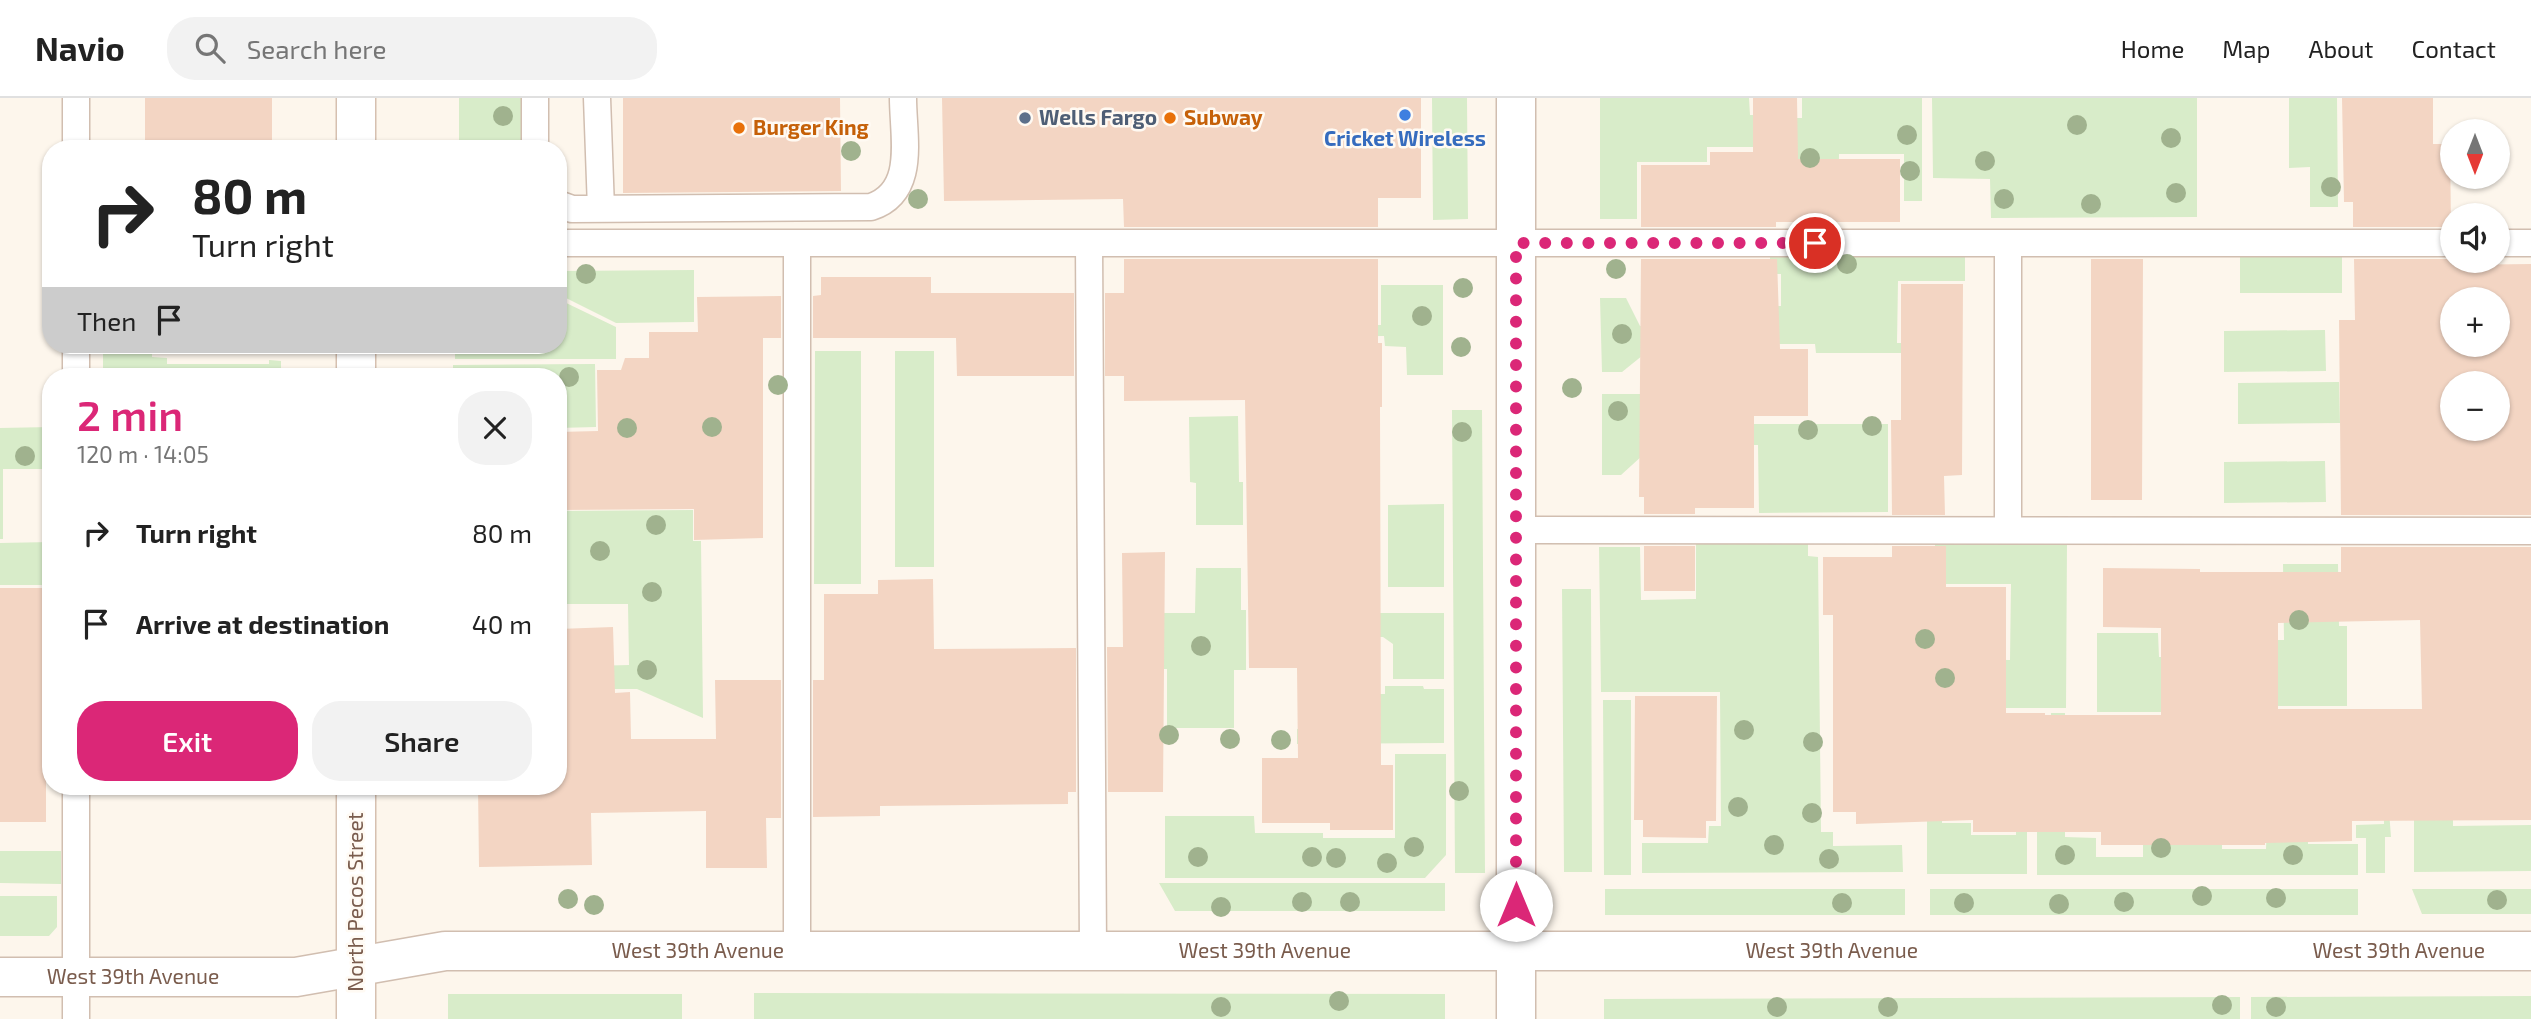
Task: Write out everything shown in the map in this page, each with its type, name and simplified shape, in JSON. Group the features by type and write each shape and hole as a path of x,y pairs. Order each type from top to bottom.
{"street":[{"path":"356,98 356,140"},
{"path":"1516,98 1516,1019"},
{"name":"North Pecos Street","path":"356,795 356,1019"},
{"name":"West 39th Avenue","path":"0,977 296,977 444,951 2531,951"}],"lane":[{"path":"76,98 76,140"},
{"path":"535,98 535,140"},
{"path":"597,98 601,209"},
{"path":"567,207 858,208 883,203 900,185 904,173 903,98"},
{"path":"567,243 2440,243"},
{"path":"797,243 797,951"},
{"path":"1088,243 1093,951"},
{"path":"2008,243 2008,530"},
{"path":"2510,243 2531,243"},
{"path":"1516,530 2531,531"},
{"path":"76,795 76,1019"}],"green space":[{"path":"459,98 522,98 523,140 459,140"},
{"path":"1432,98 1467,98 1468,219 1433,220"},
{"path":"1600,98 1749,98 1750,115 1775,115 1775,147 1707,147 1707,162 1637,162 1637,219 1600,219"},
{"path":"1802,98 1922,98 1922,201 1904,201 1904,154 1839,154 1838,221 1781,221 1781,118 1802,118"},
{"path":"1932,98 2197,98 2197,217 1991,218 1990,179 1933,178"},
{"path":"2289,98 2337,98 2338,207 2310,207 2310,167 2289,168"},
{"path":"2342,252 2342,293 2240,293 2240,253"},
{"path":"1770,256 1965,257 1965,281 1898,281 1897,343 1914,343 1913,353 1816,353 1815,344 1762,344 1770,306 1781,306 1781,274 1770,274"},
{"path":"694,270 694,322 616,323 567,298 567,271"},
{"path":"1381,285 1443,285 1443,375 1407,375 1406,347 1385,346 1384,336 1275,337 1275,326 1381,325"},
{"path":"1600,298 1626,298 1640,326 1758,326 1658,343 1622,372 1602,372"},
{"path":"567,303 616,327 616,359 455,359 455,354 567,354"},
{"path":"2325,330 2326,371 2224,372 2224,331"},
{"path":"815,351 861,351 861,584 814,584"},
{"path":"895,351 934,351 934,567 895,567"},
{"path":"103,354 152,354 152,357 167,358 167,364 269,364 269,360 281,361 281,368 103,368"},
{"path":"595,364 596,427 567,428 567,368 453,368 453,365"},
{"path":"2339,382 2340,423 2238,424 2238,383"},
{"path":"1602,394 1648,394 1649,424 1888,424 1888,512 1759,513 1758,445 1654,445 1621,475 1602,475"},
{"path":"1452,410 1482,410 1485,873 1455,873"},
{"path":"1238,416 1243,525 1196,525 1196,483 1190,482 1189,417"},
{"path":"42,427 42,469 3,469 3,539 0,539 0,428"},
{"path":"2325,461 2326,502 2224,503 2224,462"},
{"path":"1444,504 1444,587 1388,587 1388,505"},
{"path":"693,510 693,541 701,541 703,718 637,689 567,689 567,683 590,666 629,665 628,604 567,604 567,511"},
{"path":"42,542 42,585 0,585 0,543"},
{"path":"1808,542 1808,556 1818,557 1821,832 1833,832 1833,846 1902,845 1903,872 1642,873 1642,843 1708,843 1709,826 1721,826 1720,692 1601,692 1599,547 1640,547 1641,600 1696,599 1696,543"},
{"path":"1935,543 2067,543 2066,708 2003,708 1938,659 2010,660 2011,584 1935,584"},
{"path":"2283,564 2338,564 2339,626 2347,626 2347,706 2221,706 2175,712 2097,712 2097,633 2158,633 2159,657 2212,657 2233,640 2284,640"},
{"path":"1196,568 1241,568 1241,610 1246,610 1246,670 1234,670 1234,728 1167,728 1167,669 1161,669 1161,613 1195,613"},
{"path":"1562,589 1591,589 1592,872 1564,872"},
{"path":"1251,613 1444,613 1444,679 1393,679 1393,644 1383,637 1308,637"},
{"path":"1385,686 1444,689 1444,743 1297,744 1297,729 1375,728 1375,694 1385,694"},
{"path":"1603,700 1631,700 1631,875 1604,875"},
{"path":"2051,713 2065,713 2065,837 2096,838 2096,857 2143,857 2143,833 2222,828 2222,849 2266,849 2267,824 2308,824 2308,844 2358,844 2358,875 2037,875 2037,825 2051,825"},
{"path":"2383,731 2391,837 2385,837 2385,873 2366,873 2366,838 2356,838 2356,825 2384,824"},
{"path":"1927,740 1943,740 1942,823 1971,823 1971,835 2016,835 2016,823 2027,823 2027,874 1927,874"},
{"path":"1395,754 1446,754 1446,855 1425,878 1165,878 1165,816 1254,816 1255,833 1323,833 1323,838 1395,838"},
{"path":"2414,815 2453,815 2453,826 2531,825 2531,871 2414,872"},
{"path":"0,851 61,851 61,884 0,883"},
{"path":"1159,883 1445,883 1445,911 1175,911"},
{"path":"1605,889 1905,889 1905,915 1605,915"},
{"path":"1930,889 2358,889 2358,915 1930,915"},
{"path":"2412,889 2531,889 2531,914 2422,914"},
{"path":"0,896 57,896 57,927 49,936 0,936"},
{"path":"754,993 1445,994 1445,1019 754,1019"},
{"path":"448,994 682,994 682,1019 448,1019"},
{"path":"2531,996 2531,1019 2251,1019 2251,997"},
{"path":"2240,997 2240,1019 1604,1019 1604,999"}],"building":[{"path":"145,98 272,98 272,140 145,140"},
{"path":"623,98 840,98 841,191 623,193"},
{"path":"942,98 1421,98 1421,198 1378,198 1378,227 1124,227 1123,199 944,201"},
{"path":"1753,98 1797,98 1798,159 1900,159 1900,222 1776,222 1776,227 1641,227 1641,165 1710,165 1710,152 1753,152"},
{"path":"2342,98 2433,98 2433,144 2440,144 2440,189 2451,189 2451,203 2440,203 2440,227 2353,227 2353,202 2344,202"},
{"path":"1124,259 1378,259 1378,343 1382,343 1381,765 1393,765 1393,830 1330,830 1330,823 1262,823 1262,758 1298,758 1297,668 1249,668 1245,400 1124,401 1124,376 1105,376 1105,293 1124,293"},
{"path":"1641,259 1777,259 1780,349 1808,349 1808,416 1754,416 1754,508 1695,508 1695,514 1644,514 1644,497 1639,497"},
{"path":"2091,259 2143,259 2142,500 2091,500"},
{"path":"2354,259 2440,259 2440,273 2510,273 2510,264 2531,264 2531,515 2341,515 2339,320 2355,320"},
{"path":"821,277 931,277 931,293 1074,293 1074,376 957,376 956,338 813,338 813,296 821,295"},
{"path":"1901,284 1963,284 1962,475 1944,476 1945,515 1892,515 1891,420 1901,420"},
{"path":"781,296 781,338 763,338 763,538 694,540 694,509 567,510 567,432 598,431 597,370 621,370 625,358 649,358 649,332 698,332 697,297"},
{"path":"1644,546 1695,546 1695,591 1644,591"},
{"path":"1892,546 1946,546 1946,587 2006,587 2006,713 2161,715 2161,628 2103,627 2103,568 2200,569 2200,572 2341,572 2341,547 2531,547 2531,820 2352,821 2352,841 2265,845 2101,845 2101,832 1973,832 1973,820 1856,824 1856,812 1833,812 1833,615 1823,615 1823,557 1892,557","holes":["2420,620 2422,709 2278,709 2278,623"]},
{"path":"1165,552 1163,792 1108,792 1107,647 1123,647 1122,553"},
{"path":"933,579 934,649 1076,648 1076,792 1068,792 1068,804 880,806 880,816 813,817 813,680 824,680 824,594 878,594 878,580"},
{"path":"0,588 42,588 42,795 46,795 46,822 0,822"},
{"path":"613,627 615,693 630,692 631,739 716,739 715,680 781,680 781,818 766,818 767,868 706,868 706,811 591,813 592,865 479,867 478,795 567,795 567,629"},
{"path":"1635,696 1717,696 1716,821 1706,821 1706,838 1643,837 1643,820 1634,820"}],"place":[{"name":"Cricket Wireless","path":"1405,115"},
{"name":"Wells Fargo","path":"1025,118"},
{"name":"Subway","path":"1170,118"},
{"name":"Burger King","path":"739,128"}],"route":[{"path":"1516,905 1516,243 1815,243"}]}
